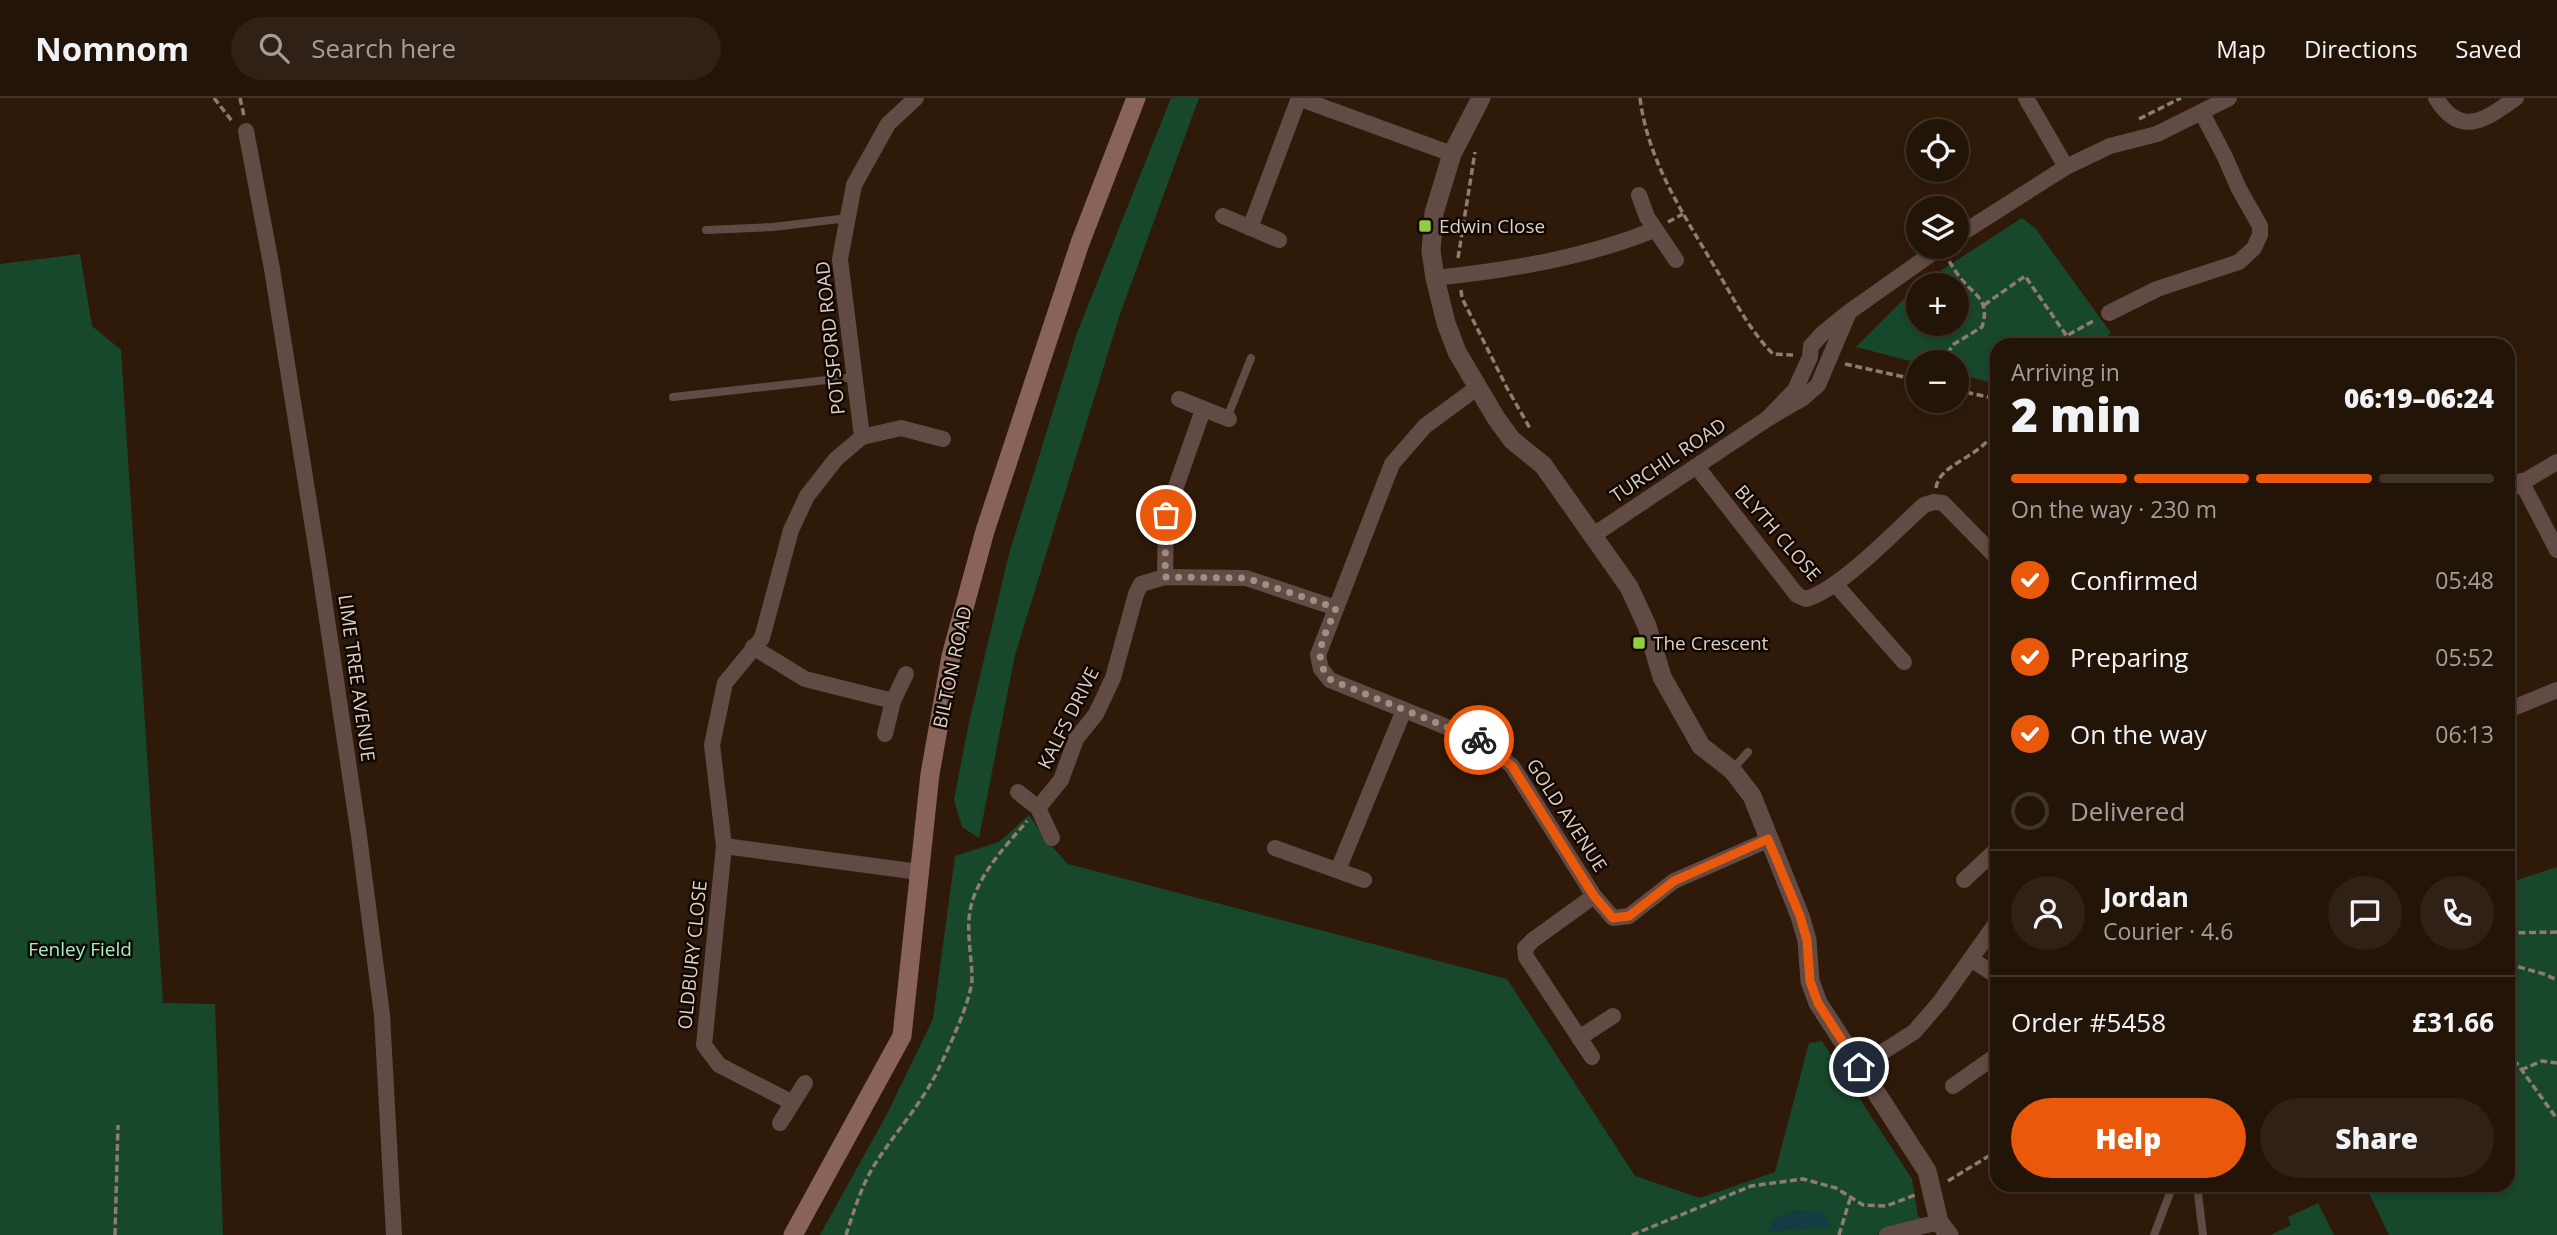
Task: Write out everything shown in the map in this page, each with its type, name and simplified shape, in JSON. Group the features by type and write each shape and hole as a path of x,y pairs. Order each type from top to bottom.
{"main road":[{"name":"BILTON ROAD","path":"793,1235 902,1036 930,774 951,656 985,531 1080,243 1136,98"}],"street":[{"name":"POTSFORD ROAD","path":"724,846 712,745 725,682 762,638 791,530 807,496 836,459 862,437 840,259 854,185 887,124 916,98"},
{"path":"1250,228 1298,98 1452,154"},
{"path":"1481,98 1452,154 1434,213 1431,251 1446,323 1457,352 1512,440 1543,465 1629,587 1647,626 1662,677 1701,746 1732,770 1752,796 1800,916 1807,940 1810,981 1818,1003 1927,1171 1940,1185 1944,1228 1887,1235"},
{"path":"2026,98 2066,167"},
{"path":"1969,229 2066,167 2110,146 2157,134 2229,98"},
{"path":"2437,98 2452,117 2471,124 2516,98"},
{"path":"2109,313 2157,289 2239,262 2254,247 2260,235 2260,226 2202,113"},
{"name":"LIME TREE AVENUE","path":"246,131 272,269 316,544 361,850 382,1015 394,1235"},
{"path":"1639,195 1654,230 1676,260"},
{"path":"1223,216 1279,240"},
{"path":"1435,278 1500,271 1594,251 1654,230"},
{"name":"TURCHIL ROAD","path":"1767,419 1795,390 1810,357 1811,346 1823,333 1923,259"},
{"name":"TURCHIL ROAD","path":"1592,536 1767,419 1804,398 1818,385 1849,312"},
{"name":"GOLD AVENUE","path":"1478,387 1425,426 1392,464 1318,656 1321,669 1331,680 1479,740 1512,766 1594,896 1613,918 1629,916 1674,881 1768,839"},
{"path":"1180,399 1228,419"},
{"path":"1165,577 1166,515 1203,410"},
{"path":"862,437 901,428 943,439"},
{"path":"2515,485 2557,462"},
{"name":"BLYTH CLOSE","path":"1698,467 1797,595 1806,599 1817,596 1836,584 1924,505 1934,502 1943,503 1990,551"},
{"path":"2515,487 2557,550"},
{"name":"KALFS DRIVE","path":"1038,808 1061,780 1076,739 1096,714 1114,678 1141,584 1165,577 1246,578 1336,608"},
{"name":"BLYTH CLOSE","path":"1836,584 1904,662"},
{"path":"753,647 805,679 893,701"},
{"path":"885,734 893,701 906,674"},
{"path":"2515,707 2557,690"},
{"path":"1338,870 1404,710"},
{"path":"1018,792 1038,808 1052,838"},
{"path":"724,846 919,872"},
{"name":"OLDBURY CLOSE","path":"724,846 704,1045 719,1065 791,1102"},
{"path":"1275,848 1364,880"},
{"path":"1965,880 1990,856"},
{"path":"1592,1057 1526,957 1525,948 1532,940 1594,896"},
{"path":"1859,1067 1914,1032 1940,1002 1990,932"},
{"path":"1971,959 1990,971"},
{"path":"1579,1038 1613,1016"},
{"path":"1953,1086 1990,1060"},
{"path":"780,1123 805,1083"}],"lane":[{"path":"706,230 773,227 848,218"},
{"path":"1228,419 1251,358"},
{"path":"673,397 854,377"},
{"path":"1732,770 1748,752"},
{"path":"2154,1235 2170,1192"},
{"path":"2198,1192 2203,1235"}],"path":[{"path":"1640,98 1643,124 1659,167 1738,306 1773,354 1810,357"},
{"path":"1948,259 1962,280 1982,299 1984,305 1982,327 1954,344 1950,350"},
{"path":"1984,305 2025,276 2067,336"},
{"path":"2063,338 2109,313"},
{"path":"1830,360 1906,377"},
{"path":"1969,393 1990,397"},
{"path":"1935,490 1937,479 1942,472 1982,449 1990,438"},
{"path":"846,1235 875,1164 938,1071 960,1017 972,982 968,926 972,901 991,862 1038,808"},
{"path":"2515,933 2557,932"},
{"path":"2515,966 2557,980"},
{"path":"2515,1061 2557,1119"},
{"path":"2521,1070 2542,1061 2557,1063"},
{"path":"115,1235 118,1125"},
{"path":"1632,1235 1751,1186 1803,1179 1836,1188 1863,1205 1886,1206 1940,1185 1990,1155"},
{"path":"1940,1185 1946,1173"},
{"path":"1839,1235 1850,1199"}],"green space":[{"path":"1171,98 1199,98 1119,317 1015,655 979,838 962,827 954,800 968,727 1009,554 1077,333"},
{"path":"2022,218 2035,228 2111,333 2106,338 1990,338 1990,382 1969,377 1969,350 1906,350 1906,360 1856,347 1906,297 1906,336 1969,336 1969,273 1937,273 1959,259 1969,259 1969,252"},
{"name":"Fenley Field","path":"80,254 92,326 121,350 163,1003 215,1004 223,1235 0,1235 0,264"},
{"path":"1029,815 1046,840 1068,864 1507,979 1635,1176 1700,1198 1775,1172 1809,1043 1822,1041 1912,1179 1918,1216 1923,1220 1876,1235 820,1235 887,1114 933,1019 955,856 999,842"},
{"path":"2557,867 2557,1235 2389,1235 2368,1192 2515,1192 2515,881"},
{"path":"2318,1203 2334,1235 2271,1235 2291,1225 2288,1217"}],"water":[{"path":"1795,1210 1824,1212 1830,1227 1767,1232 1774,1219"}],"way so far":[{"path":"1166,515 1165,577 1246,578 1336,608 1318,656 1321,669 1331,680 1479,740"}],"place":[{"name":"Edwin Close","path":"1425,226"},
{"name":"The Crescent","path":"1639,643"}],"route":[{"path":"1479,740 1512,766 1594,896 1613,918 1629,916 1674,881 1768,839 1800,916 1807,940 1810,981 1818,1003 1859,1067"}]}
